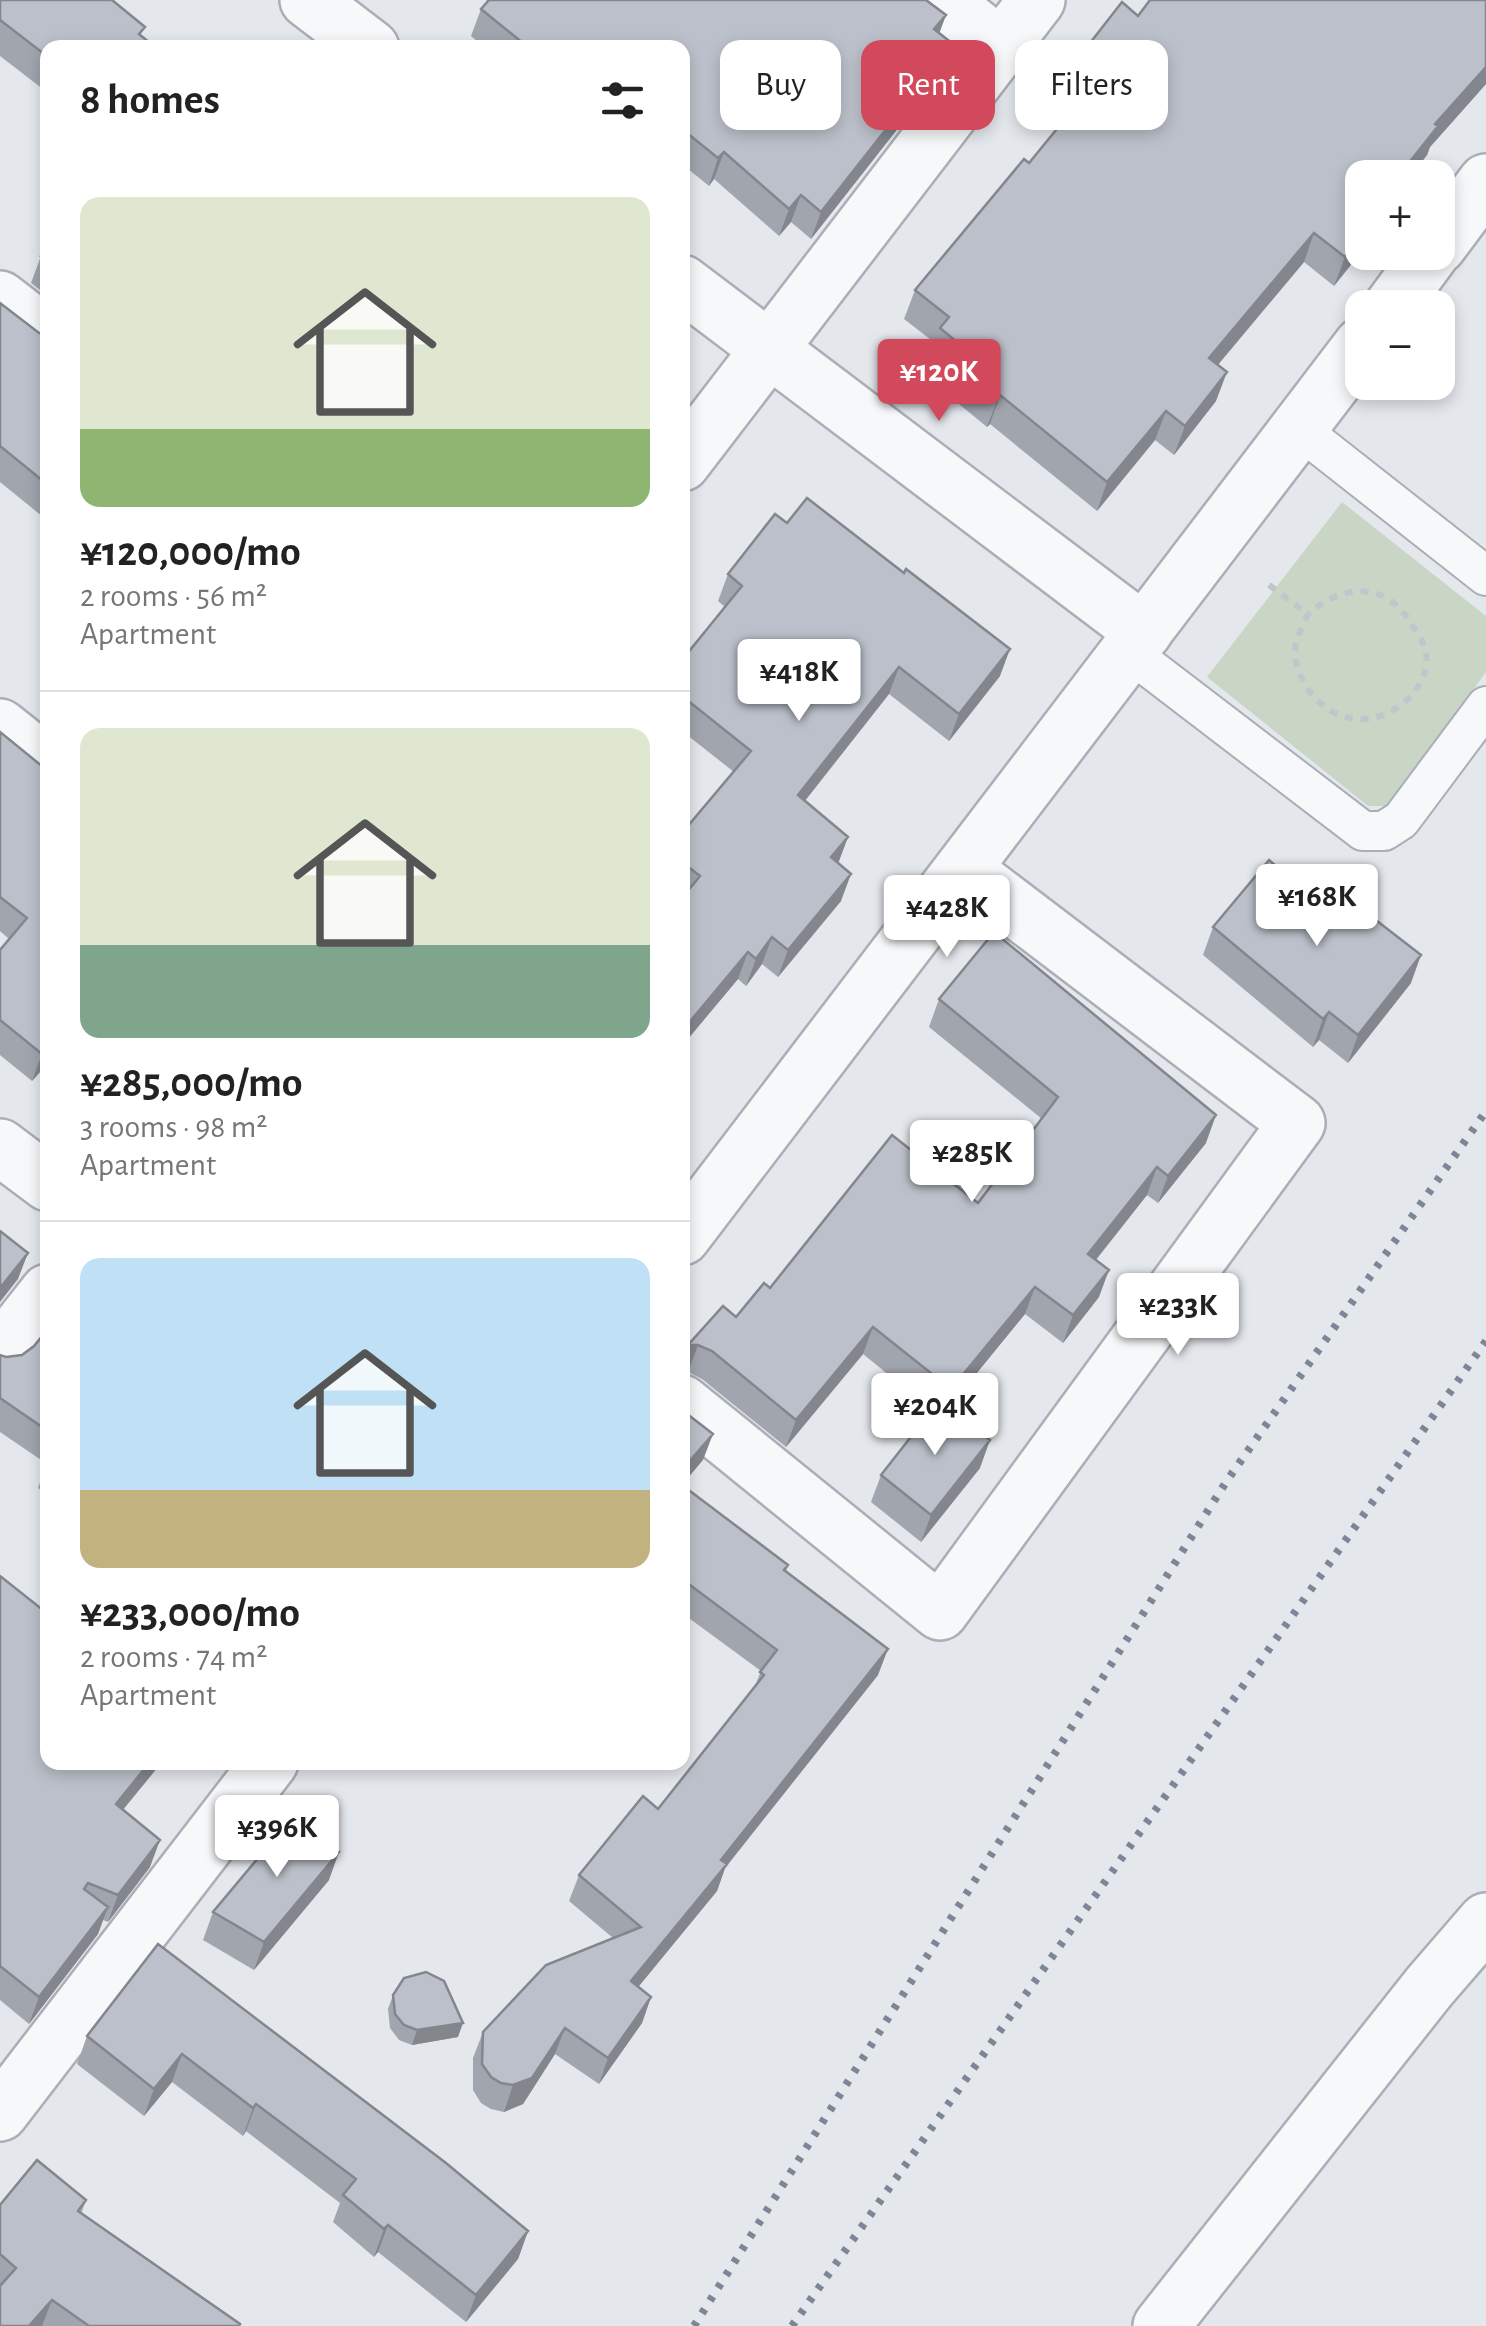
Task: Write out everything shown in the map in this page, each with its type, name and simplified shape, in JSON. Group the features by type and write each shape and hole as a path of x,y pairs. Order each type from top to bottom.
{"street":[{"path":"308,0 360,40"},
{"path":"942,0 1001,47"},
{"path":"690,453 1037,0"},
{"path":"1455,223 1486,182"},
{"path":"690,289 1136,642"},
{"path":"0,300 40,330"},
{"path":"690,1226 1345,368"},
{"path":"0,727 40,759"},
{"path":"690,1409 940,1612 1297,1124 963,868"},
{"path":"0,1147 40,1177"},
{"path":"0,1354 40,1302"},
{"path":"0,2113 264,1770"},
{"path":"1162,2326 1486,1921"}],"lane":[{"path":"1299,430 1486,576"},
{"path":"1136,642 1363,831 1384,831 1401,820 1486,706"}],"path":[{"path":"1269,584 1308,614"},
{"path":"1345,590 1388,598 1406,615 1426,654 1422,676 1408,699 1388,714 1364,720 1338,717 1315,700 1294,656 1308,614 1345,590"}],"green space":[{"path":"1342,502 1486,616 1486,672 1390,806 1368,806 1207,677"}],"building":[{"path":"0,0 112,0 145,27 139,34 146,40 40,40 40,51 0,20"},
{"path":"489,0 926,0 946,15 934,29 948,40 861,40 861,130 885,130 821,212 801,195 789,209 724,152 718,158 690,135 690,40 519,40 481,9"},
{"path":"1150,0 1486,0 1486,67 1435,124 1438,126 1411,160 1345,160 1345,257 1314,233 1209,358 1227,372 1185,426 1166,411 1107,482 958,366 969,352 940,328 949,317 915,290 1024,159 1029,163 1056,130 1168,130 1168,40 1092,40 1122,2 1138,16"},
{"path":"0,303 40,333 40,478 0,446"},
{"path":"807,498 1010,649 959,714 899,667 798,795 848,837 831,857 851,874 788,950 772,937 756,959 748,952 690,1021 690,888 700,876 690,868 690,823 751,751 690,702 690,650 742,586 728,574 775,514 787,523"},
{"path":"0,732 40,764 40,1052 0,1020 0,950 27,918 0,897"},
{"path":"1269,860 1345,925 1359,907 1421,955 1358,1035 1329,1012 1323,1019 1213,927"},
{"path":"994,932 1216,1115 1168,1176 1157,1167 1088,1254 1109,1270 1073,1315 1035,1287 951,1389 873,1327 796,1420 712,1351 690,1343 723,1306 736,1317 764,1283 770,1288 892,1135 978,1203 1058,1097 939,999"},
{"path":"0,1231 28,1253 0,1288"},
{"path":"40,1339 40,1426 0,1398 0,1355 22,1355"},
{"path":"939,1401 990,1440 931,1515 881,1475"},
{"path":"690,1416 713,1434 690,1461"},
{"path":"690,1491 788,1565 784,1570 888,1649 721,1860 727,1864 631,1981 651,1997 608,2058 565,2028 532,2078 513,2085 491,2077 482,2064 483,2032 546,1965 641,1927 579,1875 643,1796 658,1809 764,1675 760,1672 777,1650 690,1585"},
{"path":"0,1576 40,1608 40,1770 144,1770 116,1804 160,1840 118,1895 88,1883 84,1889 108,1907 39,1997 0,1966"},
{"path":"294,1815 339,1852 264,1942 213,1912"},
{"path":"158,1944 446,2163 528,2231 476,2295 388,2225 384,2229 343,2195 356,2179 182,2054 154,2089 87,2036"},
{"path":"426,1972 444,1981 463,2023 417,2030 404,2025 395,2014 393,1995 404,1978"},
{"path":"37,2160 86,2200 78,2211 239,2326 89,2326 52,2300 29,2326 0,2326 0,2286 16,2268 0,2254 0,2205"}],"railway":[{"path":"694,2326 1226,1482 1486,1111"},
{"path":"792,2326 1486,1341"}]}
